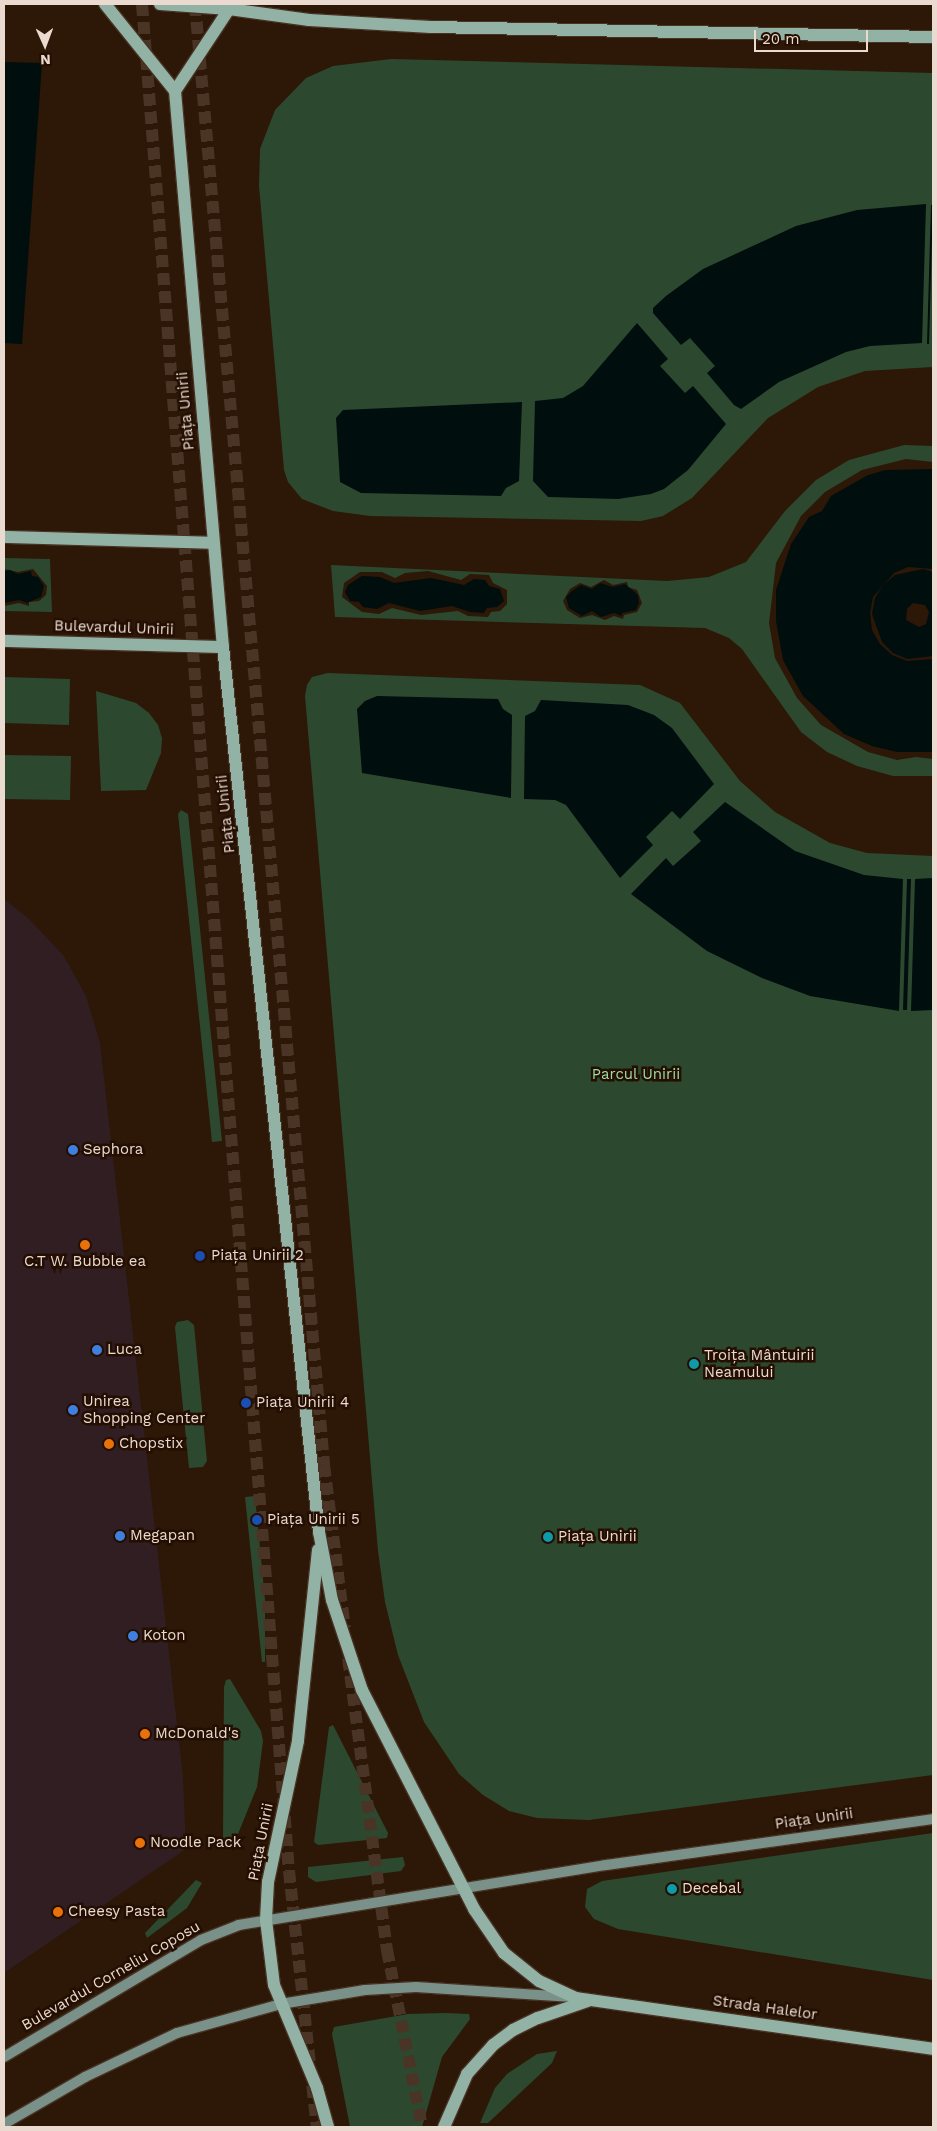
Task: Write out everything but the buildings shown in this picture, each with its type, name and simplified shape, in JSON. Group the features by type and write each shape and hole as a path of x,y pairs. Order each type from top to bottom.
{"main road":[{"path":"105,4 175,91 229,6"},
{"path":"160,4 229,6 310,20 431,27 933,37"},
{"name":"Piața Unirii","path":"175,91 223,647 319,1532 332,1600 362,1690 462,1888 504,1953 539,1981 576,1998"},
{"path":"4,537 213,543"},
{"name":"Bulevardul Unirii","path":"4,641 223,647"},
{"name":"Piața Unirii","path":"319,1532 314,1608 298,1741 268,1882 266,1920 270,1966 281,2004 365,1990 416,1987 593,2000"},
{"name":"Piața Unirii","path":"266,1920 462,1888 933,1819"},
{"name":"Bulevardul Corneliu Coposu","path":"4,2057 201,1940 239,1925 266,1920"},
{"path":"444,2127 467,2074 493,2044 538,2018 593,2000"},
{"name":"Strada Halelor","path":"593,2000 933,2049"},
{"path":"4,2124 85,2076 177,2033 281,2004 302,2049 328,2127"}],"shaded area":[{"path":"4,62 42,63 22,344 4,343"},
{"path":"926,204 922,343 870,346 846,352 779,382 741,409 734,405 707,373 715,366 690,338 681,345 653,313 653,308 666,296 703,269 796,226 857,210"},
{"path":"933,204 929,344 927,344 931,205"},
{"path":"637,323 668,359 660,366 685,393 693,386 726,424 688,470 664,489 651,494 618,499 548,497 533,481 535,401 563,398 583,386"},
{"path":"522,402 519,481 506,488 501,496 361,493 340,482 336,418 343,410"},
{"path":"933,469 933,569 908,567 894,573 873,597 870,613 872,630 880,644 892,655 907,661 933,659 933,752 897,752 872,746 844,734 803,696 783,660 776,621 776,590 791,544 809,517 822,511 831,496 868,475 886,470"},
{"path":"923,569 933,572 933,656 907,659 893,653 882,642 872,614 875,598 883,585 895,575","holes":["913,603 925,605 929,612 926,624 919,627 906,620 907,609"]},
{"path":"10,570 18,574 31,571 32,576 38,577 44,586 41,597 27,603 19,600 4,603 4,571"},
{"path":"362,576 380,577 394,583 431,578 464,585 474,579 485,580 489,586 500,589 504,601 497,607 487,608 484,613 470,612 452,606 420,611 389,603 377,609 363,607 359,602 350,601 345,592 348,585"},
{"path":"600,583 613,587 625,584 638,595 639,603 636,610 622,613 622,616 614,613 601,617 592,611 582,616 569,608 566,597 572,591 581,585 592,589"},
{"path":"377,696 498,699 503,709 512,715 511,798 362,773 357,709 365,701"},
{"path":"541,700 628,705 654,715 672,728 714,784 680,819 672,811 646,837 653,845 620,878 566,805 555,800 524,799 525,716 535,711"},
{"path":"725,802 795,851 864,875 903,879 899,1011 810,996 762,978 707,951 631,894 666,858 673,866 701,841 693,832"},
{"path":"933,878 933,1010 911,1011 915,879"},
{"path":"907,879 911,879 907,1010 903,1010"},
{"name":"Unirea Shopping Center","path":"4,899 29,919 64,956 86,996 100,1043 183,1777 186,1849 4,1973"}],"green space":[{"path":"391,59 933,73 933,367 865,371 818,387 768,418 692,498 663,516 641,521 370,516 333,511 302,499 288,482 284,470 259,186 260,149 275,110 306,78 333,66"},
{"path":"904,445 933,446 933,462 906,459 862,470 825,492 801,516 776,563 769,623 775,658 797,698 821,725 868,752 897,760 916,757 933,759 933,776 893,776 857,766 827,752 801,732 742,649 729,638 705,628 335,617 331,565 667,581 709,577 746,562 785,511 816,480 849,460","holes":["428,571 461,580 470,574 489,575 493,583 507,590 507,604 500,611 491,612 488,617 468,616 458,611 421,615 392,608 379,614 362,612 342,597 344,583 360,572 382,572 395,578 405,573","604,580 613,585 627,582 628,587 637,590 642,603 637,612 624,615 623,619 614,616 605,620 592,615 580,618 567,610 563,601 570,589 580,583 591,587"]},
{"path":"4,558 50,559 52,612 4,611 4,606 19,603 29,606 29,602 39,601 46,595 47,586 33,569 18,572 4,569"},
{"name":"Parcul Unirii","path":"328,673 640,685 680,703 740,781 775,812 830,843 867,853 933,856 933,1775 589,1820 537,1818 509,1811 483,1795 459,1774 424,1722 398,1655 385,1602 378,1551 305,696 307,685 312,677"},
{"path":"4,677 70,679 69,725 4,723"},
{"path":"96,691 136,703 149,713 158,725 162,738 161,753 146,790 101,791"},
{"path":"4,755 71,756 70,800 4,799"},
{"path":"181,810 188,814 222,1141 212,1142 178,814"},
{"path":"188,1320 194,1325 207,1461 203,1467 189,1468 175,1327 177,1322"},
{"path":"255,1496 265,1600 265,1662 262,1662 245,1497"},
{"path":"230,1679 261,1731 263,1741 257,1787 234,1844 230,1847 223,1842 224,1687 226,1680"},
{"path":"333,1725 388,1833 387,1838 318,1845 314,1842 329,1727"},
{"path":"933,1833 933,1980 618,1929 594,1919 585,1907 587,1889 602,1881"},
{"path":"403,1857 405,1865 401,1871 316,1882 308,1877 308,1867"},
{"path":"196,1880 202,1883 187,1908 147,1938 145,1933"},
{"path":"408,2014 469,2014 470,2019 442,2057 422,2127 350,2127 332,2034 334,2027"},
{"path":"557,2051 552,2063 488,2123 480,2123 495,2088 507,2074 537,2054"}],"tunnel":[{"path":"142,4 289,1871 317,2127"},
{"path":"195,4 324,1465 345,1628"},
{"path":"348,1658 387,1950 422,2127"}],"place":[{"name":"Sephora","path":"73,1150"},
{"name":"C.T W. Bubble ea","path":"85,1245"},
{"name":"Piața Unirii 2","path":"200,1256"},
{"name":"Luca","path":"97,1350"},
{"name":"Troița Mântuirii Neamului","path":"694,1364"},
{"name":"Piața Unirii 4","path":"246,1403"},
{"name":"Unirea Shopping Center","path":"73,1410"},
{"name":"Chopstix","path":"109,1444"},
{"name":"Piața Unirii 5","path":"257,1520"},
{"name":"Megapan","path":"120,1536"},
{"name":"Piața Unirii","path":"548,1537"},
{"name":"Koton","path":"133,1636"},
{"name":"McDonald's","path":"145,1734"},
{"name":"Noodle Pack","path":"140,1843"},
{"name":"Decebal","path":"672,1889"},
{"name":"Cheesy Pasta","path":"58,1912"}]}
